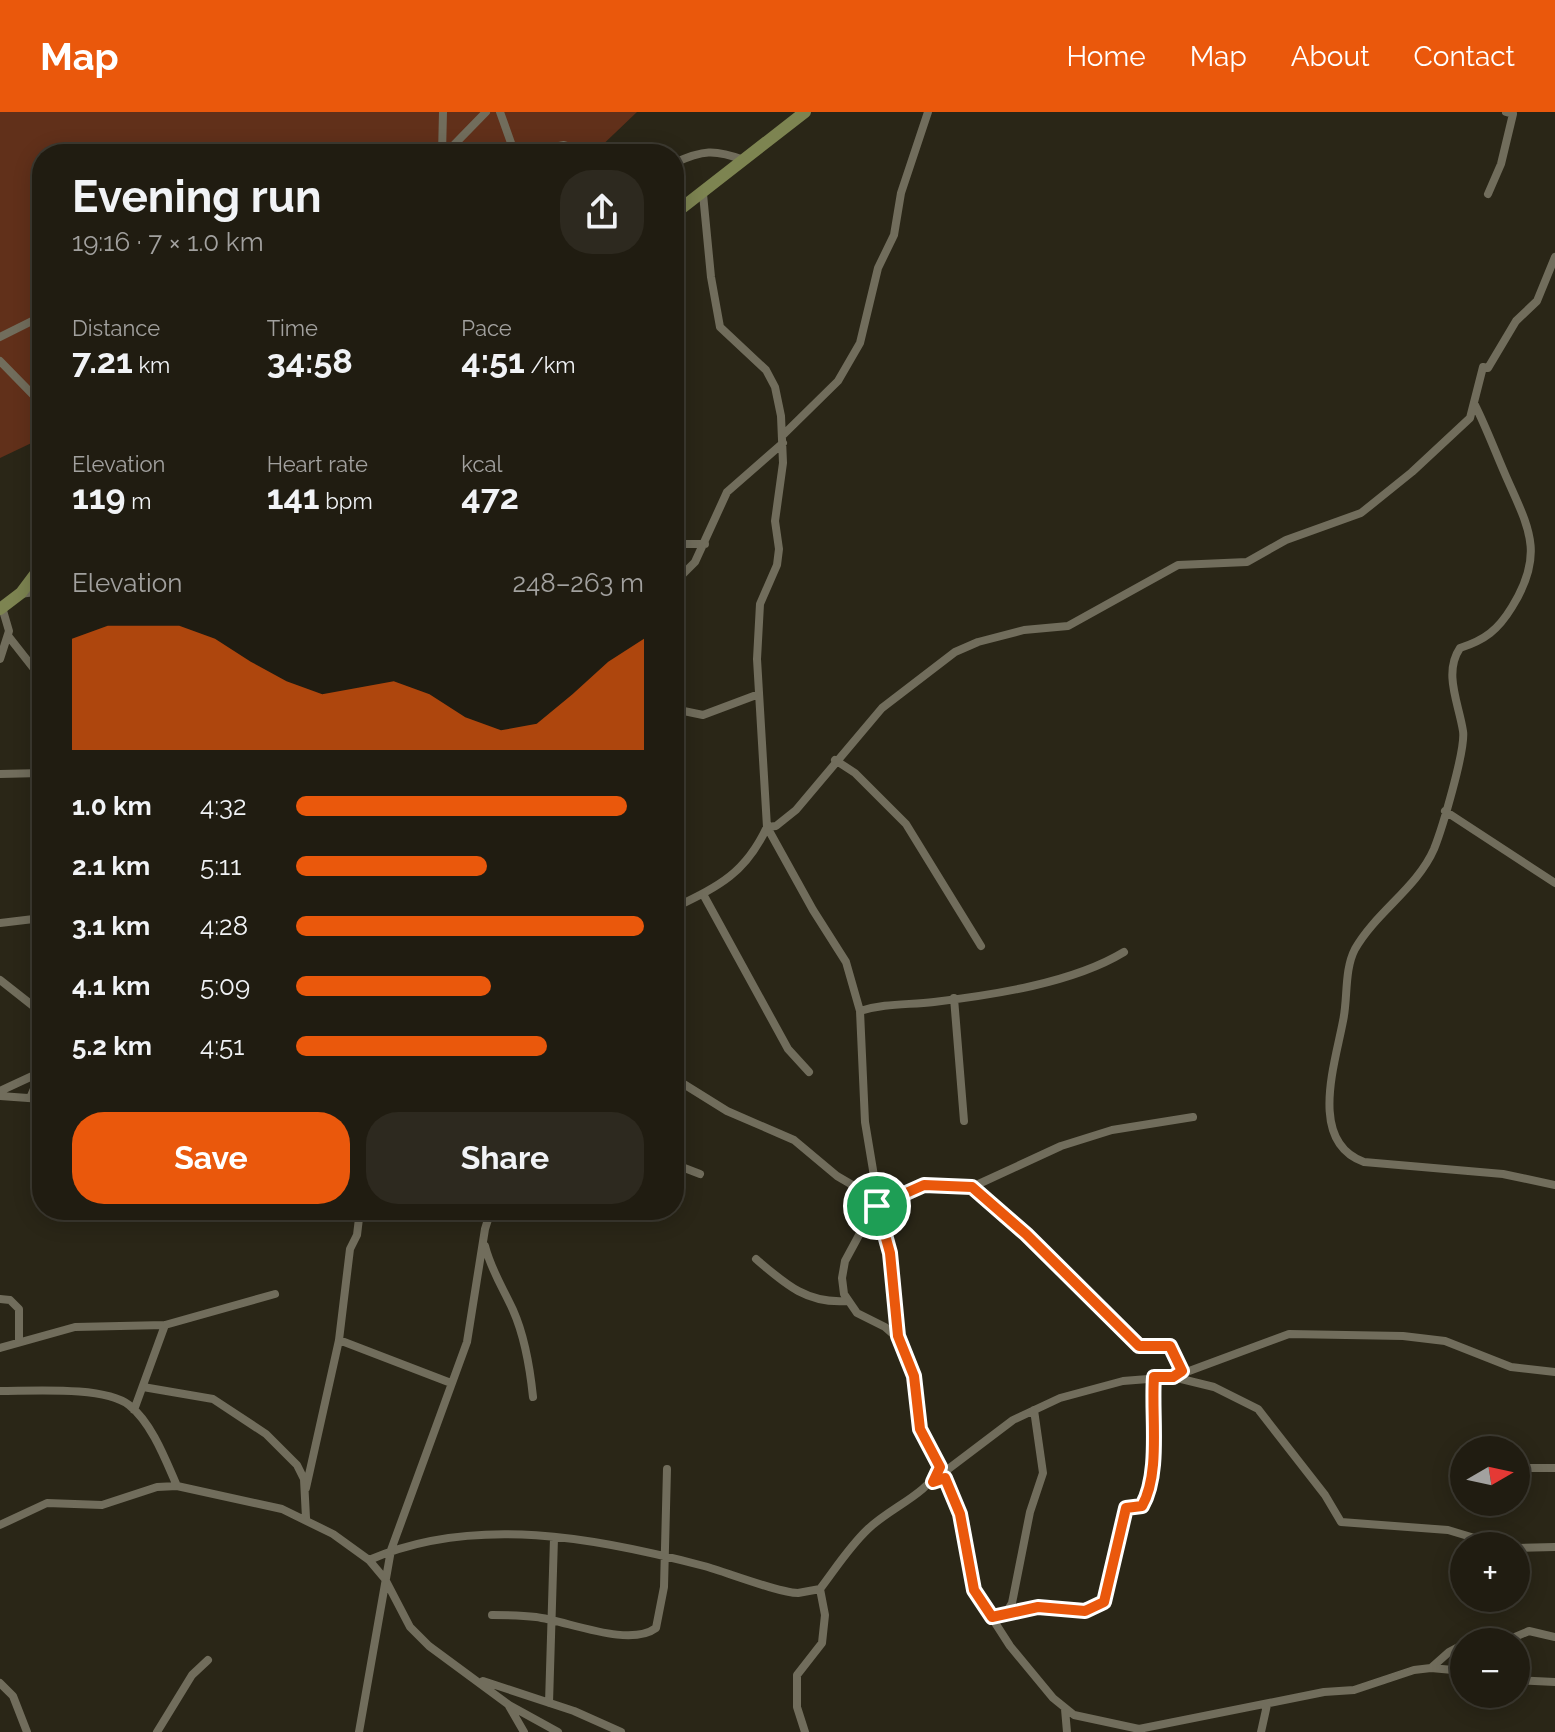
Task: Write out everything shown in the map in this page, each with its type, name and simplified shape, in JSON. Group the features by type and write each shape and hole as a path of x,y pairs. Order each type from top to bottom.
{"street":[{"path":"443,112 444,144"},
{"path":"454,144 486,112"},
{"path":"500,112 513,144"},
{"path":"684,207 805,112"},
{"path":"684,573 695,562 705,544 727,492 838,381 860,343 878,268 894,235 901,193 928,112"},
{"path":"1488,194 1509,137 1513,114 1506,112"},
{"path":"684,157 691,153 710,151 744,160"},
{"path":"703,194 718,320 725,332 766,370 775,387 783,439 775,521 779,549 777,565 760,604 759,694 767,827 846,962 860,1011 865,1122 878,1203 890,1253 898,1336 914,1376 920,1429 960,1514 974,1590 1035,1678 1065,1709 1086,1718 1147,1730 1324,1692 1354,1690 1414,1670 1450,1670"},
{"path":"767,827 776,826 796,810 835,760 882,708 955,652 978,642 1024,630 1068,626 1178,565 1247,562 1286,540 1361,513 1463,426 1475,404 1483,367 1488,368 1516,321 1537,301 1555,257"},
{"path":"0,337 32,321"},
{"path":"0,361 32,394"},
{"path":"1475,404 1529,524 1529,576 1522,593 1497,629 1480,642 1460,648 1455,657 1453,694 1464,735 1434,849 1420,874 1374,923 1352,956 1344,1020 1329,1089 1335,1141 1351,1157 1364,1162 1503,1174 1555,1185"},
{"path":"684,544 705,544"},
{"path":"32,578 20,594 1,608 9,637 32,666"},
{"path":"20,594 32,592"},
{"path":"0,659 9,637"},
{"path":"684,711 703,715 759,694"},
{"path":"835,760 855,773 906,824 981,946"},
{"path":"0,774 32,773"},
{"path":"1445,811 1555,883"},
{"path":"684,903 744,866 767,827"},
{"path":"703,894 788,1049 809,1072"},
{"path":"0,923 32,919"},
{"path":"860,1011 881,1004 1014,990 1105,962 1124,952"},
{"path":"0,980 32,1005"},
{"path":"954,998 964,1121"},
{"path":"0,1093 32,1075"},
{"path":"684,1084 727,1111 794,1140 837,1176 878,1203"},
{"path":"0,1093 30,1098 32,1093"},
{"path":"898,1336 857,1313 847,1301 842,1287 845,1261 878,1203 924,1185 972,1187 1061,1146 1112,1130 1193,1117"},
{"path":"684,1168 700,1174"},
{"path":"972,1187 1026,1234 1139,1346 1170,1346 1182,1371"},
{"path":"306,1518 306,1488 339,1340 350,1249 357,1235 359,1220"},
{"path":"359,1732 391,1550 407,1499 437,1432 467,1342 489,1220"},
{"path":"484,1241 490,1266 514,1311 525,1345 533,1397"},
{"path":"756,1259 794,1291 824,1303 847,1301"},
{"path":"0,1348 19,1340 75,1327 165,1325 275,1294"},
{"path":"0,1299 10,1300 19,1309 19,1340"},
{"path":"134,1410 165,1325"},
{"path":"1173,1377 1264,1341 1289,1334 1314,1333 1445,1341 1511,1367 1555,1372"},
{"path":"339,1340 451,1383"},
{"path":"992,1617 1007,1611 1038,1607 1085,1611 1104,1602 1126,1508 1142,1506 1148,1496 1156,1434 1151,1418 1154,1377"},
{"path":"805,1732 797,1707 796,1684 800,1669 822,1643 825,1615 820,1589 846,1551 891,1508 933,1482 1013,1420 1096,1386 1173,1377 1214,1387 1258,1409 1325,1495 1341,1522 1455,1532"},
{"path":"143,1387 213,1399 238,1414 285,1451 297,1465 306,1488"},
{"path":"0,1391 108,1396 134,1410 155,1441 177,1486"},
{"path":"1007,1611 1030,1512 1043,1473 1034,1410"},
{"path":"1530,1468 1555,1468"},
{"path":"492,1615 539,1617 625,1635 647,1635 656,1628 662,1609 667,1469"},
{"path":"0,1525 47,1503 102,1505 140,1490 177,1486 282,1509 306,1518 369,1560 385,1579 410,1627 429,1646 509,1705 558,1732"},
{"path":"369,1560 391,1550 491,1533 554,1538 664,1556 790,1593 820,1589"},
{"path":"549,1703 554,1538"},
{"path":"1530,1548 1555,1547"},
{"path":"1530,1631 1555,1637"},
{"path":"1431,1668 1450,1651"},
{"path":"159,1732 192,1675 208,1660"},
{"path":"478,1680 549,1703 621,1732"},
{"path":"1530,1681 1555,1682"},
{"path":"0,1683 13,1696 24,1731"},
{"path":"509,1705 524,1732"},
{"path":"1261,1732 1267,1705"},
{"path":"1065,1709 1067,1732"}],"shaded area":[{"path":"0,112 637,112 603,144 32,144 32,443 0,458"}],"route":[{"path":"924,1185 972,1187 1026,1234 1109,1320 1139,1346 1148,1349 1166,1344 1170,1346 1182,1371 1173,1377 1154,1377 1151,1418 1156,1434 1148,1496 1142,1506 1126,1508 1109,1595 1095,1608 1085,1611 1022,1608 992,1617 974,1590 960,1514 945,1478 933,1482 940,1467 920,1429 914,1376 898,1336 890,1253 884,1221 877,1206 924,1185"}]}
